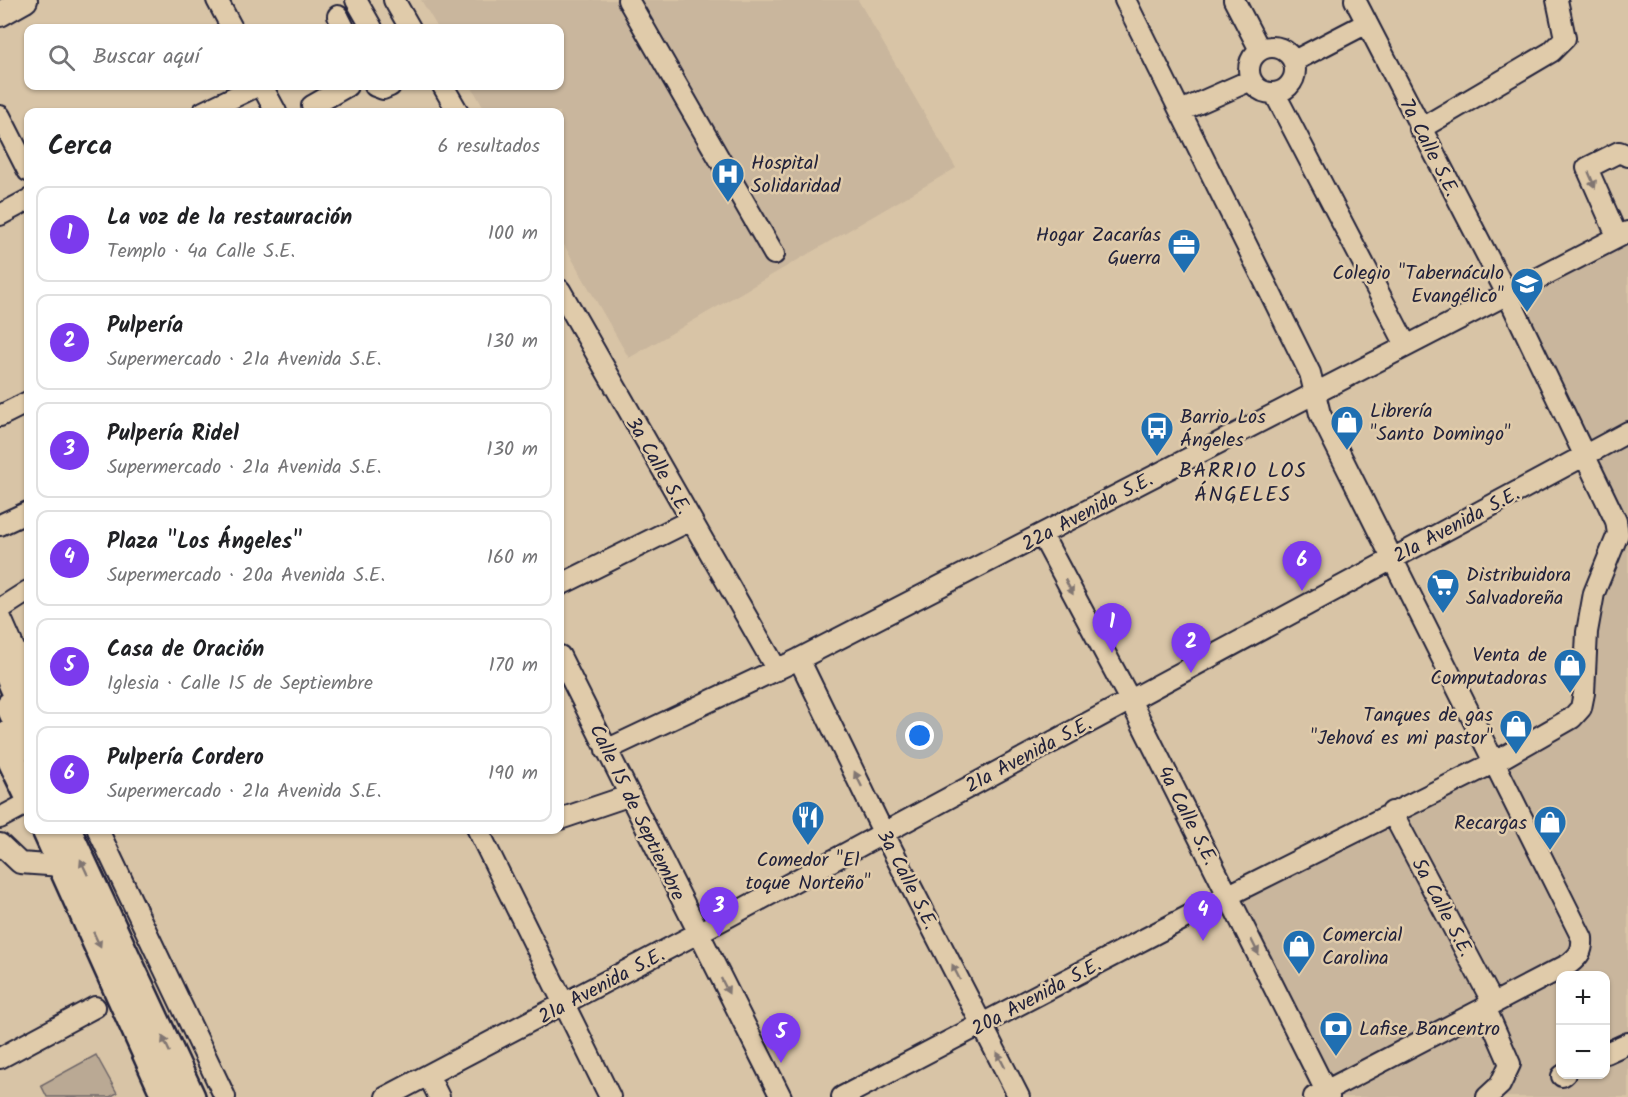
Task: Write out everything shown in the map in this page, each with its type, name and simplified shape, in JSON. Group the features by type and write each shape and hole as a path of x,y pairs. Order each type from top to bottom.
{"highway":[{"path":"0,644 8,673 24,710"},
{"path":"0,684 24,737"},
{"path":"0,736 24,786"},
{"path":"48,834 166,1097"},
{"path":"69,834 191,1097"}],"main road":[{"path":"0,14 25,0"}],"street":[{"path":"217,0 230,24"},
{"path":"356,0 370,24"},
{"path":"394,0 408,24"},
{"path":"628,0 774,254"},
{"path":"1125,0 1310,373 1320,414 1582,938 1582,948 1578,957 1569,964 1323,1095"},
{"path":"1234,0 1260,50"},
{"name":"7a Calle S.E.","path":"1355,0 1507,294 1586,454 1616,521 1618,534 1594,593 1587,632 1584,693 1581,708 1572,718 1495,762"},
{"path":"1420,129 1551,52 1565,38 1557,0"},
{"path":"1294,61 1367,23"},
{"path":"1269,47 1279,48 1288,52 1294,61 1295,78 1290,86 1275,94 1261,91 1251,80 1250,63 1260,50 1269,47"},
{"path":"1181,111 1251,80"},
{"path":"211,108 249,90"},
{"path":"264,90 274,108"},
{"path":"312,106 340,90"},
{"path":"445,90 456,108"},
{"path":"1275,94 1406,345"},
{"path":"0,116 24,163"},
{"path":"1622,234 1587,168 1619,152 1628,156"},
{"path":"0,215 24,203"},
{"name":"22a Avenida S.E.","path":"606,750 799,659 1315,395 1406,345 1622,234"},
{"name":"3a Calle S.E.","path":"564,297 777,670"},
{"path":"0,416 24,404"},
{"name":"21a Avenida S.E.","path":"386,1097 698,933 1628,432"},
{"path":"0,525 24,514"},
{"path":"564,583 691,520"},
{"name":"4a Calle S.E.","path":"1042,535 1130,700 1229,895 1323,1095"},
{"path":"0,609 24,594"},
{"path":"0,616 24,671"},
{"name":"3a Calle S.E.","path":"799,659 1019,1097"},
{"name":"Calle 15 de Septiembre","path":"564,664 628,796 781,1097"},
{"name":"20a Avenida S.E.","path":"842,1097 1229,895 1495,762"},
{"path":"564,818 628,796"},
{"path":"0,818 24,805"},
{"name":"5a Calle S.E.","path":"1392,812 1489,1005 1510,1064 1500,1085 1487,1097"},
{"path":"100,834 225,1097"},
{"path":"480,834 610,1097"},
{"path":"0,844 21,863 63,866"},
{"path":"0,1058 95,1007"},
{"path":"1610,1051 1628,1043"},
{"path":"428,1075 440,1097"}],"shaded area":[{"name":"Hospital Solidaridad","path":"421,0 858,0 956,168 629,358 564,245 564,108 484,108 473,90 564,90 564,24 436,24"},
{"path":"1628,232 1628,1097 1314,1097 1326,1091 1229,895 1572,718 1587,632 1618,534 1507,294"},
{"path":"96,1055 117,1093 110,1097 47,1097 41,1085"}],"place":[{"name":"Hospital Solidaridad","path":"728,203"},
{"name":"Hogar Zacarías Guerra","path":"1184,274"},
{"name":"Colegio \"Tabernáculo Evangélico\"","path":"1527,313"},
{"name":"Librería \"Santo Domingo\"","path":"1347,451"},
{"name":"Barrio Los Ángeles","path":"1157,457"},
{"name":"Pulpería Cordero","path":"1302,591"},
{"name":"Distribuidora Salvadoreña","path":"1443,614"},
{"name":"La voz de la restauración","path":"1112,653"},
{"name":"Pulpería","path":"1191,673"},
{"name":"Venta de Computadoras","path":"1570,694"},
{"name":"Tanques de gas \"Jehová es mi pastor\"","path":"1516,755"},
{"name":"Comedor \"El toque Norteño\"","path":"808,846"},
{"name":"Recargas","path":"1550,851"},
{"name":"Pulpería Ridel","path":"719,937"},
{"name":"Plaza \"Los Ángeles\"","path":"1203,941"},
{"name":"Comercial Carolina","path":"1299,975"},
{"name":"Lafise Bancentro","path":"1336,1057"},
{"name":"Casa de Oración","path":"781,1063"}],"district":[{"name":"BARRIO LOS ÁNGELES","path":"1243,482"}]}
